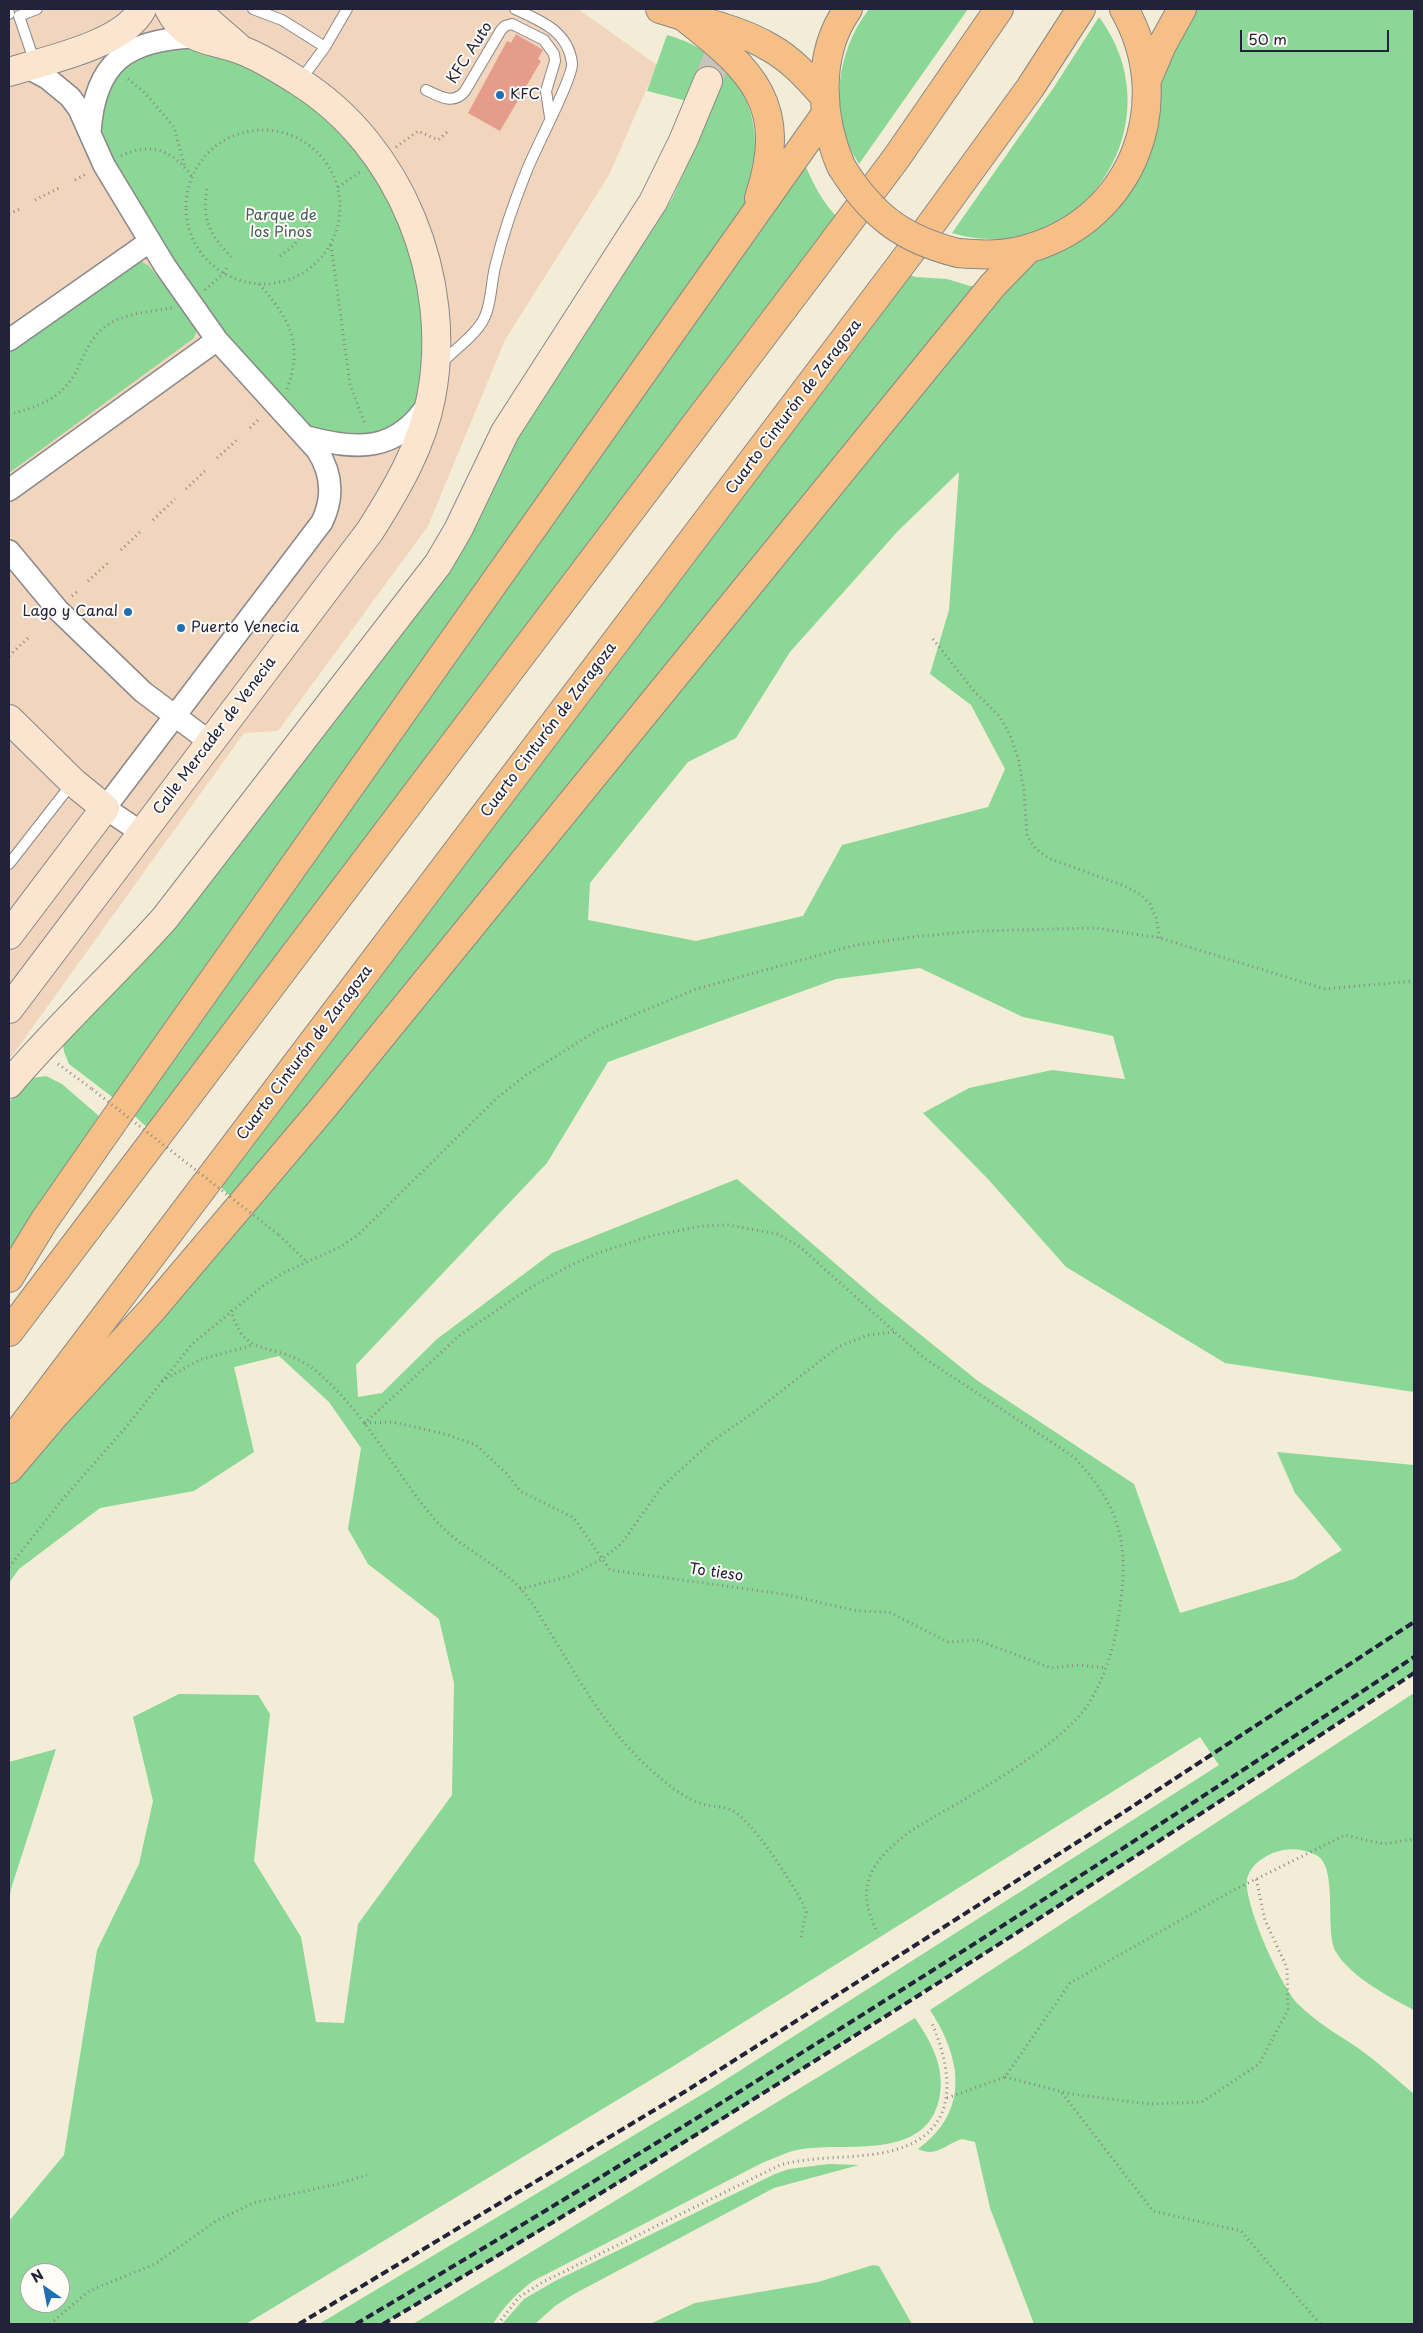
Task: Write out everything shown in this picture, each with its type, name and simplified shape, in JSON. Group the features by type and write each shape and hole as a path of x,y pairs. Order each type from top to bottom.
{"main road":[{"path":"848,9 834,38 826,66 824,105 831,141 841,166 854,188 870,207 889,224 910,237 934,247 958,253 1005,254 1028,249 1063,235 1084,221 1103,204 1119,184 1132,162 1141,138 1146,114 1147,80 1136,32 1124,9"},
{"path":"9,1332 820,260 920,125 999,9"},
{"name":"Cuarto Cinturón de Zaragoza","path":"9,1444 919,242 1030,88 1081,9"},
{"path":"1147,80 1162,45 1182,9"},
{"path":"672,13 749,37 768,46 799,68 824,105"},
{"path":"672,13 739,62 749,75 763,102 770,130 770,147 765,180 752,218"},
{"path":"9,1278 44,1221 124,1106 752,218 824,105"},
{"path":"9,1469 54,1416 150,1311 316,1115 993,285 1028,249"}],"street":[{"path":"23,68 106,41 126,29 142,9"},
{"path":"169,9 183,29 194,37"},
{"path":"198,9 206,20 242,50"},
{"name":"Calle Mercader de Venecia","path":"9,1009 370,531 407,468 431,399 435,371 436,338 433,288 426,260 411,219 388,174 372,150 337,112 300,82 242,50 194,37 155,41 135,48 118,60 99,87 91,114 90,132"},
{"path":"9,935 316,530 328,510 330,492 328,471 317,450 217,340 149,242 104,164 79,109 60,86 23,68"},
{"path":"9,1084 38,1050 135,952 164,918 438,564 458,530 505,432 653,202 683,141 708,81"},
{"path":"9,340 149,242"},
{"path":"9,490 217,340"},
{"name":"Calle Mercader de Venecia","path":"307,437 341,446 382,442 414,423 431,399"},
{"path":"9,551 58,610 142,692 210,742"},
{"path":"9,719 73,782 105,808 142,833"}],"lane":[{"path":"23,68 11,14 38,9"},
{"path":"253,9 282,20 325,47"},
{"path":"300,82 325,47 347,9"},
{"path":"435,371 482,322 509,220 527,169 571,74 572,60 567,45 553,28 515,9"},
{"name":"KFC Auto","path":"426,90 450,99 458,98 465,91 501,30 512,24 544,40 554,54 546,91 550,116"},
{"path":"9,864 73,782"}],"path":[{"path":"120,74 145,93 174,127 185,167"},
{"path":"269,130 287,133 305,142 319,154 331,169 338,186 340,206 338,225 331,243 321,258 308,269 284,280 259,284 241,280 224,273 204,255 190,232 187,204 192,177 202,161 215,147 231,137 250,131 269,130"},
{"path":"389,152 418,130 438,140 448,132"},
{"path":"113,160 138,150 163,151 179,160 192,177"},
{"path":"338,186 368,167"},
{"path":"35,200 61,187"},
{"path":"206,189 203,207 209,227 217,242 231,257"},
{"path":"9,214 22,208"},
{"path":"280,256 299,240 310,219"},
{"path":"331,243 350,384 366,430"},
{"path":"203,292 224,273 228,266"},
{"path":"259,284 281,310 292,335 295,363 284,393"},
{"path":"9,414 30,410 54,398 66,388 89,346 100,331 114,321 128,316 173,308"},
{"path":"250,428 266,412"},
{"path":"218,458 239,438"},
{"path":"186,489 207,469"},
{"path":"153,520 174,499"},
{"path":"120,550 142,530"},
{"path":"88,581 110,561"},
{"path":"9,656 28,638"},
{"path":"933,639 974,691 1000,717 1010,735 1024,791 1027,836 1036,849 1048,858 1127,887 1140,894 1150,904 1156,918 1160,938"},
{"path":"9,1568 62,1500 126,1427 192,1344 231,1310 271,1281 340,1247 358,1235 497,1098 526,1075 598,1030 660,1003 696,989 856,946 920,936 1096,928 1160,938 1324,990 1414,981"},
{"path":"38,1050 92,1088 279,1235 307,1262"},
{"path":"364,1424 460,1335 559,1271 598,1253 651,1236 702,1226 728,1225 778,1234 800,1247 924,1358 1074,1457 1114,1513 1120,1534 1123,1586 1113,1652 1088,1705 1070,1725 1049,1743 912,1830 878,1860 866,1894 868,1914 878,1933"},
{"path":"231,1310 241,1335 254,1345 299,1360 314,1368 341,1395 403,1479 438,1522 458,1542 520,1589 536,1610 592,1701 621,1739 676,1790 701,1804 730,1809 740,1816 772,1854 803,1904 806,1912 801,1937"},
{"path":"520,1589 570,1576 602,1560 621,1544 661,1488 711,1442 757,1410 838,1347 868,1335 895,1332"},
{"path":"161,1382 199,1360 254,1345"},
{"name":"To tieso","path":"364,1424 393,1422 445,1434 476,1445 507,1474 520,1490 574,1518 610,1570 783,1594 857,1611 889,1612 948,1642 977,1640 1051,1668 1079,1665 1106,1668"},
{"path":"1005,2077 1070,1983 1256,1878 1345,1835 1384,1844 1414,1838"},
{"path":"946,2098 1005,2077 1062,2092 1149,2104 1202,2102 1260,2064 1288,2010 1288,2002 1287,1968 1265,1920 1256,1878"},
{"path":"498,2324 519,2298 543,2282 780,2165 798,2160 882,2153 906,2146 929,2132 940,2119 946,2098 948,2078 945,2058 932,2024"},
{"path":"1062,2092 1153,2211 1241,2231 1320,2324"},
{"path":"50,2324 89,2292 155,2264 216,2221 253,2203 368,2175"}],"shaded area":[{"name":"Puerto Venecia","path":"9,9 578,9 657,65 609,175 505,340 428,526 278,731 244,733 9,1060"}],"green space":[{"path":"869,9 968,9 859,164 849,146 843,126 840,106 840,85 849,45"},
{"path":"1182,9 1414,9 1414,1392 1225,1363 1066,1267 987,1178 923,1113 969,1088 1052,1070 1125,1079 1113,1036 1023,1017 920,968 836,979 608,1062 547,1163 356,1365 358,1397 382,1393 437,1339 552,1253 737,1179 880,1302 978,1381 1134,1484 1180,1613 1294,1579 1342,1550 1295,1493 1277,1452 1414,1465 1414,1673 1115,1870 704,2131 383,2324 319,2324 711,2089 1219,1765 1200,1737 672,2067 246,2324 9,2324 9,2221 64,2155 97,1950 139,1864 153,1801 133,1717 179,1694 258,1695 270,1714 254,1861 301,1937 316,2022 344,2023 358,1924 452,1795 454,1683 439,1619 368,1564 348,1529 361,1448 329,1402 279,1356 234,1367 254,1452 194,1491 100,1508 19,1569 9,1583 9,1469 236,1202 211,1177 897,270 915,277 947,279 970,286 993,285 1103,204","holes":["959,472 949,610 930,674 971,705 1005,769 988,807 842,845 803,916 696,941 588,920 590,883 688,762 736,738 790,652 898,531"]},
{"path":"1099,17 1121,59 1128,101 1121,142 1103,179 1075,210 1040,230 998,239 952,233 1054,87"},
{"path":"667,35 689,43 713,58 735,80 745,97 755,134 756,155 752,217 799,152 824,201 830,210 846,225 156,1136 124,1106 69,1064 63,1044 420,588 522,404 672,199 700,136 719,80 698,71 687,101 647,91"},
{"name":"Parque de los Pinos","path":"193,45 225,52 309,96 369,158 417,253 428,367 413,414 381,438 323,436 306,424 221,330 140,210 108,149 102,131 100,113 110,82 135,54"},
{"path":"133,261 141,261 149,266 195,323 197,330 194,338 9,473 9,349"},
{"path":"46,1076 62,1084 99,1116 9,1250 9,1102 32,1078"},
{"path":"1414,1693 1414,2010 1382,1993 1361,1978 1351,1970 1336,1952 1331,1930 1327,1872 1323,1861 1316,1855 1295,1849 1268,1855 1251,1870 1247,1879 1247,1890 1257,1924 1273,1963 1282,1981 1298,2004 1365,2053 1414,2094 1414,2324 1034,2324 990,2208 975,2142 962,2139 931,2152 918,2149 935,2134 946,2118 953,2101 956,2084 954,2065 949,2047 941,2028 930,2010"},
{"path":"56,1749 11,1889 9,1903 9,1762"},
{"path":"915,2018 932,2047 941,2078 939,2100 931,2119 918,2132 901,2140 882,2145 802,2149 762,2163 533,2281 511,2301 493,2324 413,2324"},
{"path":"829,2164 859,2165 774,2188 574,2294 555,2306 535,2324 502,2324 524,2299 555,2281 775,2174 789,2169"},
{"path":"873,2265 879,2266 912,2324 650,2324 695,2303 818,2282"}],"building":[{"name":"KFC","path":"516,34 543,50 538,59 541,61 500,131 468,113 507,41 511,43"}],"tunnel":[{"path":"708,81 737,9"}],"railway":[{"path":"299,2324 686,2091 1098,1829 1414,1622"},
{"path":"356,2324 624,2163 890,1998 1153,1829 1414,1657"},
{"path":"383,2324 644,2167 903,2005 1160,1841 1414,1673"}],"place":[{"name":"KFC","path":"500,95"},
{"name":"Lago y Canal","path":"128,612"},
{"name":"Puerto Venecia","path":"181,628"}]}
